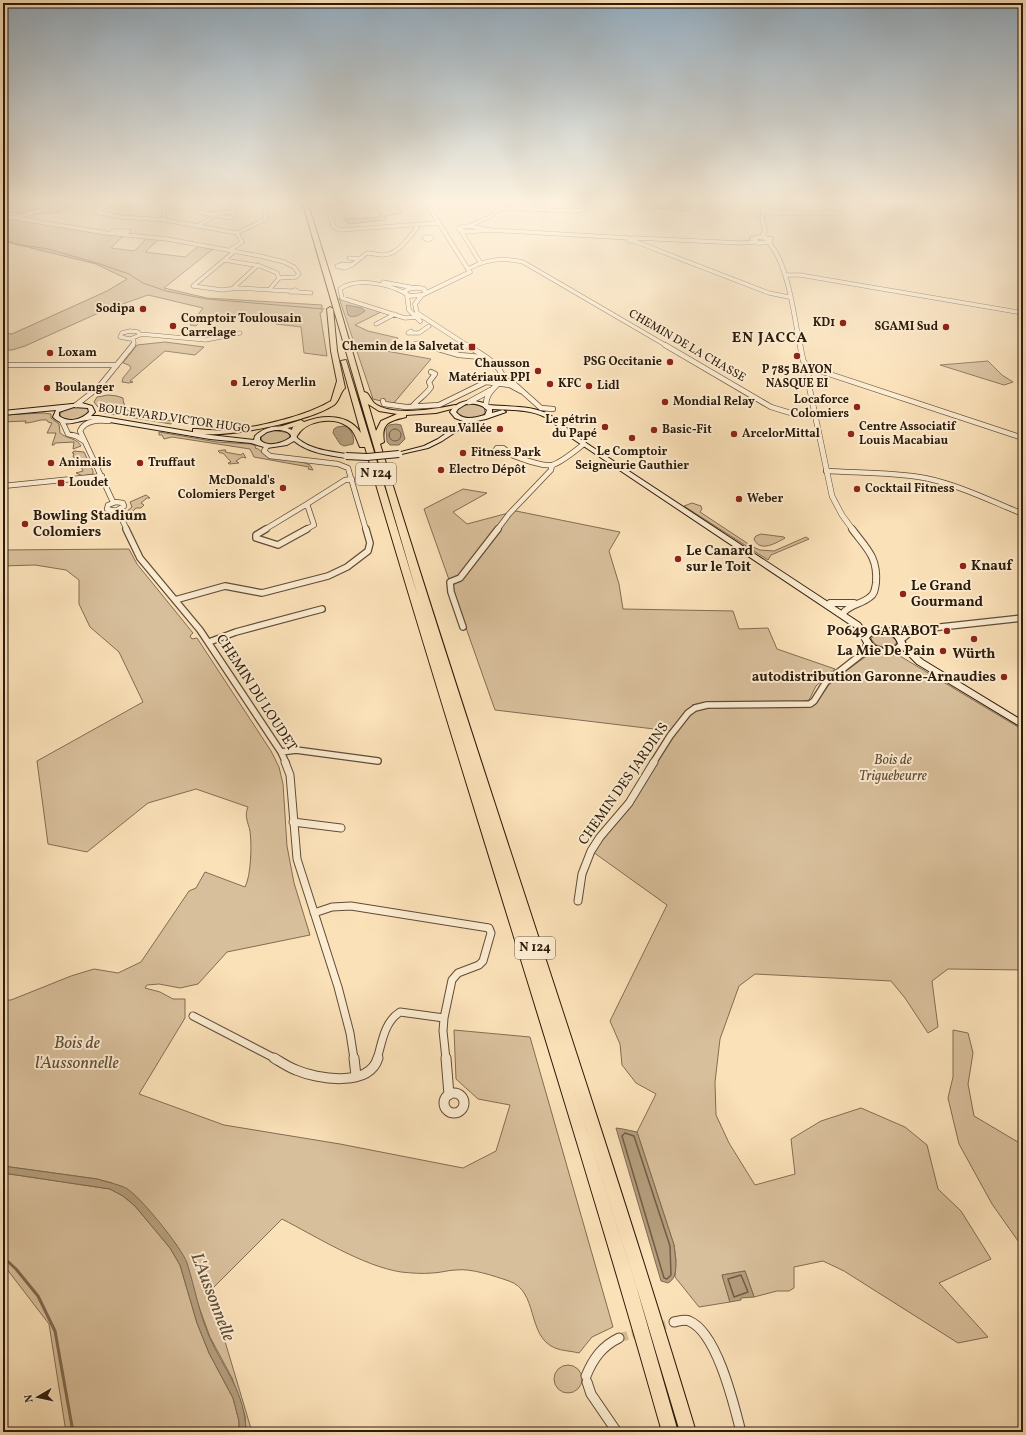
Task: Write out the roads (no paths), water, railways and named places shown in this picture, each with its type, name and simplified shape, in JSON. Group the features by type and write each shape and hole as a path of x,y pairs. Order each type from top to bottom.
{"highway":[{"name":"N 124","path":"318,268 379,482 628,1289 670,1432"},
{"name":"N 124","path":"326,268 356,378 431,625 644,1284 688,1432"},
{"path":"280,428 316,417 336,407 340,404 344,396 334,351 330,309"},
{"path":"356,378 361,383 370,403 385,410 441,410 455,407"},
{"path":"196,431 214,432 239,430 318,410 334,401 337,396 340,382"},
{"path":"383,464 378,430 387,420 404,415 435,414 456,416"},
{"path":"294,436 296,429 299,426 316,421 339,420 351,424 359,435 379,482"}],"main road":[{"path":"450,432 456,423 456,416 453,412 455,407 469,402 487,406 536,412 546,415 584,444 786,577 796,586 860,628 867,639 880,650 890,651 920,662"},
{"path":"3,413 63,408 76,405 88,406 92,409 92,412 85,418 73,422 62,421 57,418 56,413"},
{"path":"487,406 490,410 488,415"},
{"path":"43,410 56,413 63,408"},
{"path":"267,446 308,447 346,456 367,457 399,454 426,447 440,440 469,420 518,410"},
{"name":"BOULEVARD VICTOR HUGO","path":"92,412 99,415 231,436 260,434 271,429 280,428"},
{"path":"456,416 469,420"},
{"name":"BOULEVARD VICTOR HUGO","path":"85,418 98,418 210,438 252,441 267,446"},
{"path":"280,428 288,430 308,447"},
{"path":"260,434 257,439 260,443"},
{"path":"281,446 289,442 294,436"},
{"path":"786,577 794,580 844,612 877,630"},
{"path":"867,639 871,631 890,631 898,636 907,652 920,662 1023,725"},
{"path":"890,651 899,648 901,642"}],"street":[{"path":"215,268 193,286 222,290 232,288 311,293"},
{"path":"232,288 255,268"},
{"path":"265,268 277,273 279,278"},
{"path":"269,290 279,278 298,277 298,273 295,268"},
{"name":"CHEMIN DE LA CHASSE","path":"424,294 472,268"},
{"name":"CHEMIN DE LA CHASSE","path":"415,288 433,286 477,268"},
{"name":"CHEMIN DE LA CHASSE","path":"532,268 771,407 794,414 815,416"},
{"path":"706,268 769,293 789,297"},
{"path":"782,268 785,275 803,360 808,368 808,381 830,492 836,504 873,557 876,566 877,574 874,593 867,599 848,607 844,612"},
{"path":"785,275 794,274 1023,313"},
{"path":"785,275 810,277"},
{"path":"415,288 383,282 343,286 340,289 344,299 407,318 416,316 489,360 502,372 503,376 485,400 487,406"},
{"path":"358,284 388,286 412,296 424,294"},
{"path":"407,286 404,293 409,310 429,326 481,357 498,372 499,380"},
{"path":"404,293 406,290 415,288"},
{"path":"416,316 415,304 424,294 425,290 422,288"},
{"path":"376,324 395,314"},
{"path":"408,332 419,333 429,326"},
{"path":"140,334 133,339 123,339 120,336 125,332 136,331 140,334 184,336 206,340 240,333"},
{"path":"88,406 88,401 134,343 133,339"},
{"path":"406,346 418,343 459,355 481,357"},
{"path":"3,365 117,365"},
{"path":"808,368 1023,438"},
{"path":"412,407 420,397 427,393 431,388 429,382 435,374 431,372"},
{"path":"809,374 834,376"},
{"path":"76,405 87,398 108,376"},
{"path":"383,401 384,404 412,407 442,404 482,384 499,380 521,390 541,408 553,409"},
{"path":"469,402 491,390"},
{"path":"62,421 67,433 81,438 84,441"},
{"path":"113,502 80,431 85,424 100,421 119,422"},
{"path":"64,428 73,422"},
{"path":"506,452 542,464 552,465 559,462 584,444"},
{"path":"175,600 228,586 257,593 265,592 328,576 347,568 357,558 366,554 370,547 370,543 349,470 344,466 270,456 264,451 267,446"},
{"path":"463,627 451,592 450,582 460,578 509,514 551,470 552,465"},
{"path":"826,471 902,475 924,478 959,489 1023,514"},
{"path":"3,486 102,476"},
{"path":"307,504 314,525 278,545 256,538 256,535 344,480 352,480"},
{"path":"113,502 124,504 124,508 118,511 110,511 107,509 108,505 113,502"},
{"name":"CHEMIN DU LOUDET","path":"118,511 140,558 209,642 281,752 288,768 290,775 297,859 334,971 350,1033 356,1076"},
{"path":"830,603 856,603"},
{"path":"209,642 236,632 322,609"},
{"path":"890,631 913,630 1023,618"},
{"path":"901,642 913,630"},
{"name":"CHEMIN DES JARDINS","path":"863,653 867,639"},
{"name":"CHEMIN DES JARDINS","path":"578,901 579,888 587,858 596,843 628,804 686,714 697,707 707,705 797,706 810,704 814,701 826,682 863,653 880,650"},
{"path":"281,752 296,750 378,761"},
{"path":"293,822 341,828"},
{"path":"314,913 332,907 351,906 488,927 490,933 485,959 479,965 458,973 454,977 444,1018 444,1046 449,1095"},
{"path":"193,1016 296,1070 329,1078 343,1079 369,1071 376,1064 390,1020 396,1013 400,1012 444,1018"},
{"path":"674,1322 690,1321 701,1329 707,1338 723,1373 741,1432"},
{"path":"617,1432 592,1394 587,1379 600,1350 608,1343 619,1338"}],"water":[{"path":"346,305 362,308 365,311 352,317 348,315"},
{"path":"389,425 401,425 405,439 399,445 390,445 387,442 386,429"},
{"path":"345,426 352,434 353,444 344,446 340,444 333,433 334,429 337,427"},
{"path":"616,1128 637,1132 674,1245 676,1266 674,1276 668,1283 661,1281"},
{"path":"3,1166 97,1179 126,1188 141,1201 184,1256 209,1336 238,1393 245,1418 246,1432 239,1432 239,1421 233,1398 209,1353 197,1323 180,1265 170,1248 135,1206 123,1196 110,1189 3,1173"},
{"path":"745,1271 754,1297 741,1298 741,1300 730,1302 722,1275"}],"waterway":[{"path":"111,268 129,274 143,283 166,291 206,299 324,309"},
{"path":"3,1257 16,1269 38,1296 55,1331 73,1432"}],"tunnel":[{"path":"657,1327 674,1322"},
{"path":"619,1338 640,1332"}],"place":[{"name":"Sodipa","path":"143,309"},
{"name":"KD1","path":"843,323"},
{"name":"Comptoir Toulousain Carrelage","path":"173,326"},
{"name":"SGAMI Sud","path":"946,327"},
{"name":"Chemin de la Salvetat","path":"472,347"},
{"name":"Loxam","path":"50,353"},
{"name":"P 785 BAYON NASQUE EI","path":"797,356"},
{"name":"PSG Occitanie","path":"670,362"},
{"name":"Chausson Matériaux PPI","path":"538,371"},
{"name":"Leroy Merlin","path":"234,383"},
{"name":"KFC","path":"550,384"},
{"name":"Lidl","path":"589,386"},
{"name":"Boulanger","path":"47,388"},
{"name":"Mondial Relay","path":"665,402"},
{"name":"Locaforce Colomiers","path":"857,407"},
{"name":"Le pétrin du Papé","path":"605,427"},
{"name":"Bureau Vallée","path":"500,429"},
{"name":"Basic-Fit","path":"654,430"},
{"name":"ArcelorMittal","path":"734,434"},
{"name":"Centre Associatif Louis Macabiau","path":"851,434"},
{"name":"Le Comptoir Seigneurie Gauthier","path":"632,438"},
{"name":"Fitness Park","path":"463,453"},
{"name":"Animalis","path":"51,463"},
{"name":"Truffaut","path":"140,463"},
{"name":"Electro Dépôt","path":"441,470"},
{"name":"Loudet","path":"61,483"},
{"name":"McDonald's Colomiers Perget","path":"283,488"},
{"name":"Cocktail Fitness","path":"857,489"},
{"name":"Weber","path":"739,499"},
{"name":"Bowling Stadium Colomiers","path":"25,524"},
{"name":"Le Canard sur le Toit","path":"678,559"},
{"name":"Knauf","path":"963,566"},
{"name":"Le Grand Gourmand","path":"903,594"},
{"name":"P0649 GARABOT","path":"947,631"},
{"name":"Würth","path":"974,639"},
{"name":"La Mie De Pain","path":"943,651"},
{"name":"autodistribution Garonne-Arnaudies","path":"1004,677"}],"district":[{"name":"EN JACCA","path":"770,338"}],"park label":[{"name":"Bois de Triguebeurre","path":"893,768"},
{"name":"Bois de l'Aussonnelle","path":"77,1053"}],"water label":[{"name":"L'Aussonnelle","path":"212,1297"}]}
